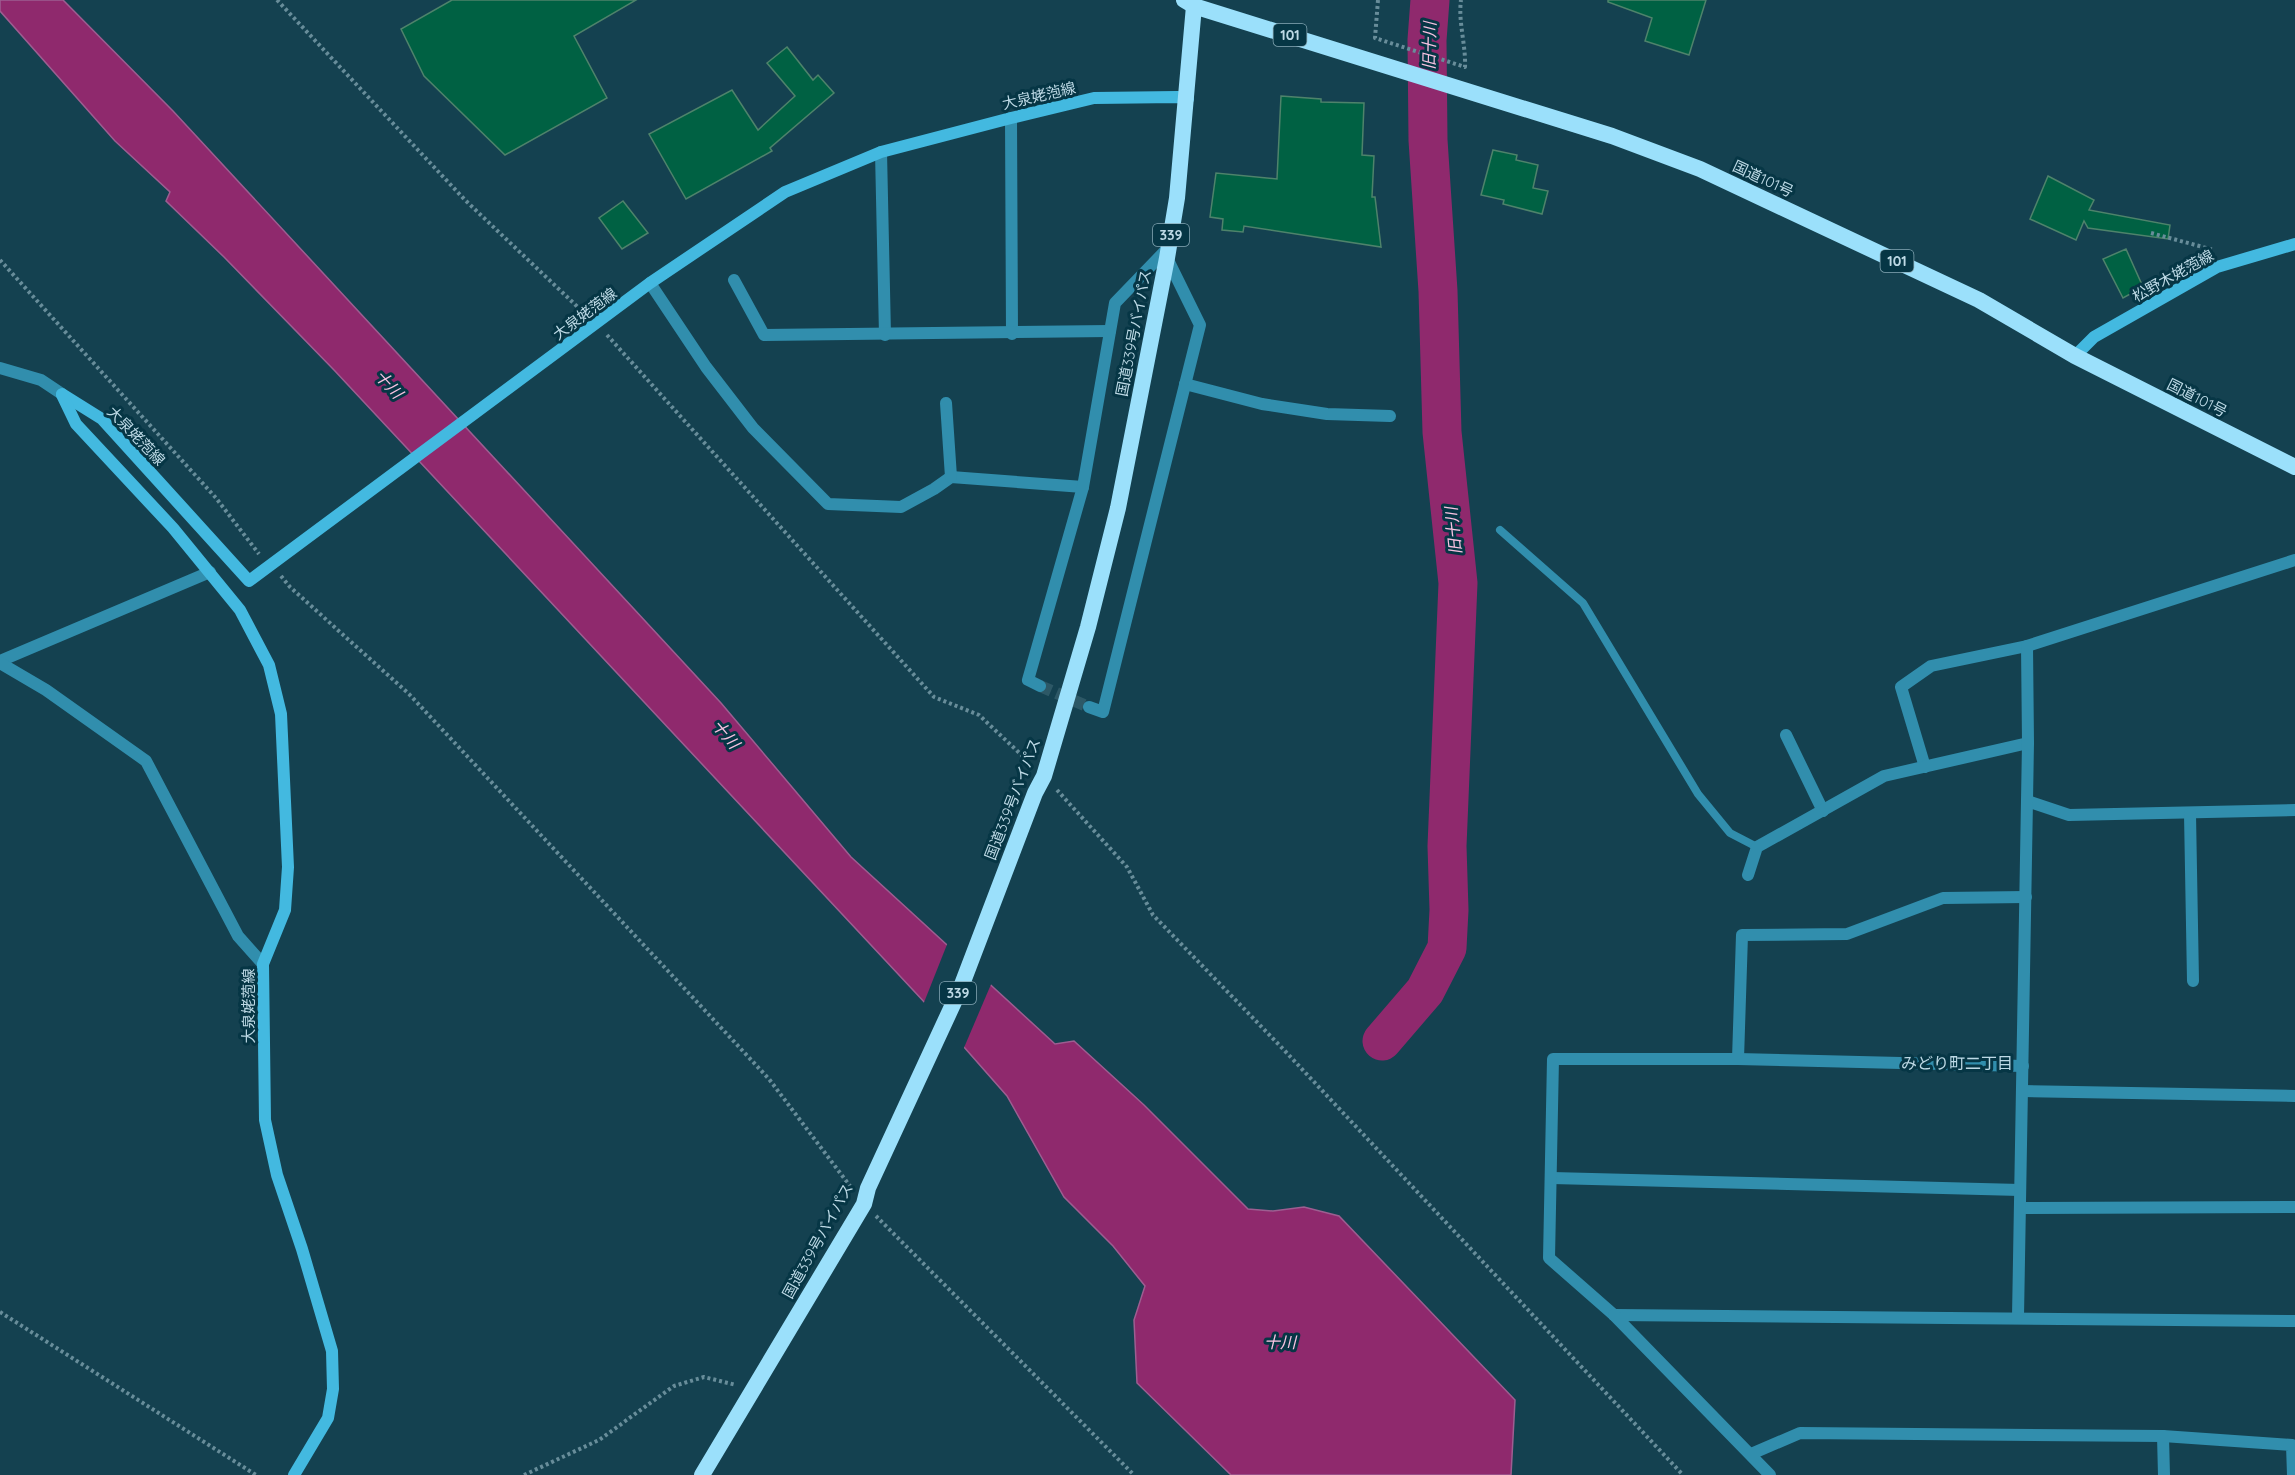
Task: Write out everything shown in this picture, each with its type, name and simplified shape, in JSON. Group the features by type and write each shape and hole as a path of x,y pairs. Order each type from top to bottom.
{"highway":[{"name":"国道101号","path":"1192,2 1612,136 1700,169 1978,300 2075,356 2295,467"},
{"name":"国道339号バイパス","path":"702,1475 866,1196 961,987 1035,793 1044,776 1084,638 1118,508 1168,253 1178,198 1188,99 1192,2"}],"main road":[{"name":"大泉姥萢線","path":"62,394 102,419 249,581 650,284 785,192 881,152 1094,98 1177,97 1188,99"},
{"name":"松野木姥萢線","path":"2075,356 2094,337 2217,267 2295,243"},
{"name":"大泉姥萢線","path":"62,394 76,424 173,528 240,610 269,665 282,714 288,867 285,910 263,964 265,1120 277,1175 332,1351 333,1389 328,1418 294,1475"}],"street":[{"path":"1011,118 1012,334"},
{"path":"881,152 885,335"},
{"path":"1040,686 1028,681 1083,486 1115,303 1168,253 1200,325 1103,712 1089,707"},
{"path":"734,280 764,335 1012,334 1110,331"},
{"path":"650,284 706,367 753,428 828,504 901,507 951,477 1083,486"},
{"path":"0,368 41,380 62,394"},
{"path":"1185,384 1262,404 1327,414 1390,416"},
{"path":"946,403 951,477"},
{"path":"1925,767 1901,687 1931,666 2027,646 2295,560"},
{"path":"0,662 210,572"},
{"path":"2018,1317 2024,1066 2027,646"},
{"path":"0,662 46,690 146,761 238,936 263,964"},
{"path":"1786,735 1823,811"},
{"path":"1748,875 1757,847 1884,776 2028,743"},
{"path":"2027,801 2069,815 2295,810"},
{"path":"2190,814 2193,981"},
{"path":"1738,1059 1742,935 1847,934 1943,898 2026,897"},
{"path":"1770,1475 1614,1315 1549,1258 1552,1059 1738,1059 2024,1066"},
{"path":"2023,1091 2295,1096"},
{"path":"1552,1178 2020,1190"},
{"path":"2021,1208 2295,1206"},
{"path":"1614,1315 2295,1321"},
{"path":"1751,1454 1800,1433 2163,1436 2292,1445 2293,1475"},
{"path":"2163,1436 2163,1475"}],"lane":[{"path":"1500,530 1583,603 1698,794 1730,833 1757,847"}],"path":[{"path":"277,0 465,200 596,324 934,697 979,715 1044,776 1127,867 1153,915 1293,1060 1683,1475"},
{"path":"1378,0 1375,38 1466,67 1466,48 1460,11 1461,0"},
{"path":"2151,233 2218,252 2236,261"},
{"path":"0,260 216,498 256,551 273,565 290,587 409,694 769,1079 866,1196 1134,1475"},
{"path":"0,1312 256,1475"},
{"path":"524,1475 599,1440 674,1386 704,1377 753,1389"}],"water":[{"name":"十川","path":"0,0 63,0 173,111 721,703 851,857 1055,1044 1074,1041 1144,1105 1248,1209 1273,1211 1304,1207 1339,1216 1515,1400 1511,1475 1231,1475 1137,1383 1134,1320 1145,1286 1113,1246 1064,1197 1007,1096 927,1005 334,370 166,201 170,192 115,141 0,11"}],"pier":[{"path":"948,942 992,982 963,1050 923,1005"}],"building":[{"path":"452,0 636,0 574,36 607,98 505,155 424,76 401,29"},
{"path":"1608,0 1706,0 1689,55 1645,41 1652,18 1608,2"},
{"path":"787,47 813,80 818,75 834,93 770,148 772,151 686,199 649,134 732,90 758,130 795,96 767,63"},
{"path":"1281,96 1321,99 1321,102 1364,103 1362,155 1374,156 1372,197 1375,197 1381,247 1244,226 1243,232 1222,230 1223,219 1210,217 1216,173 1277,179"},
{"path":"1493,150 1517,155 1516,160 1538,165 1533,188 1548,191 1542,214 1503,204 1504,200 1481,195"},
{"path":"2048,176 2094,200 2089,210 2170,225 2168,239 2088,228 2084,221 2076,240 2030,219"},
{"path":"623,201 648,233 622,249 599,218"},
{"path":"2126,249 2143,287 2123,298 2103,259"}],"waterway":[{"name":"旧十川","path":"1382,1041 1425,991 1447,948 1449,910 1447,846 1458,583 1442,432 1438,291 1428,140 1427,40 1430,0"}],"tunnel":[{"path":"1040,686 1089,707"}],"district":[{"name":"みどり町二丁目","path":"1957,1063"}]}
